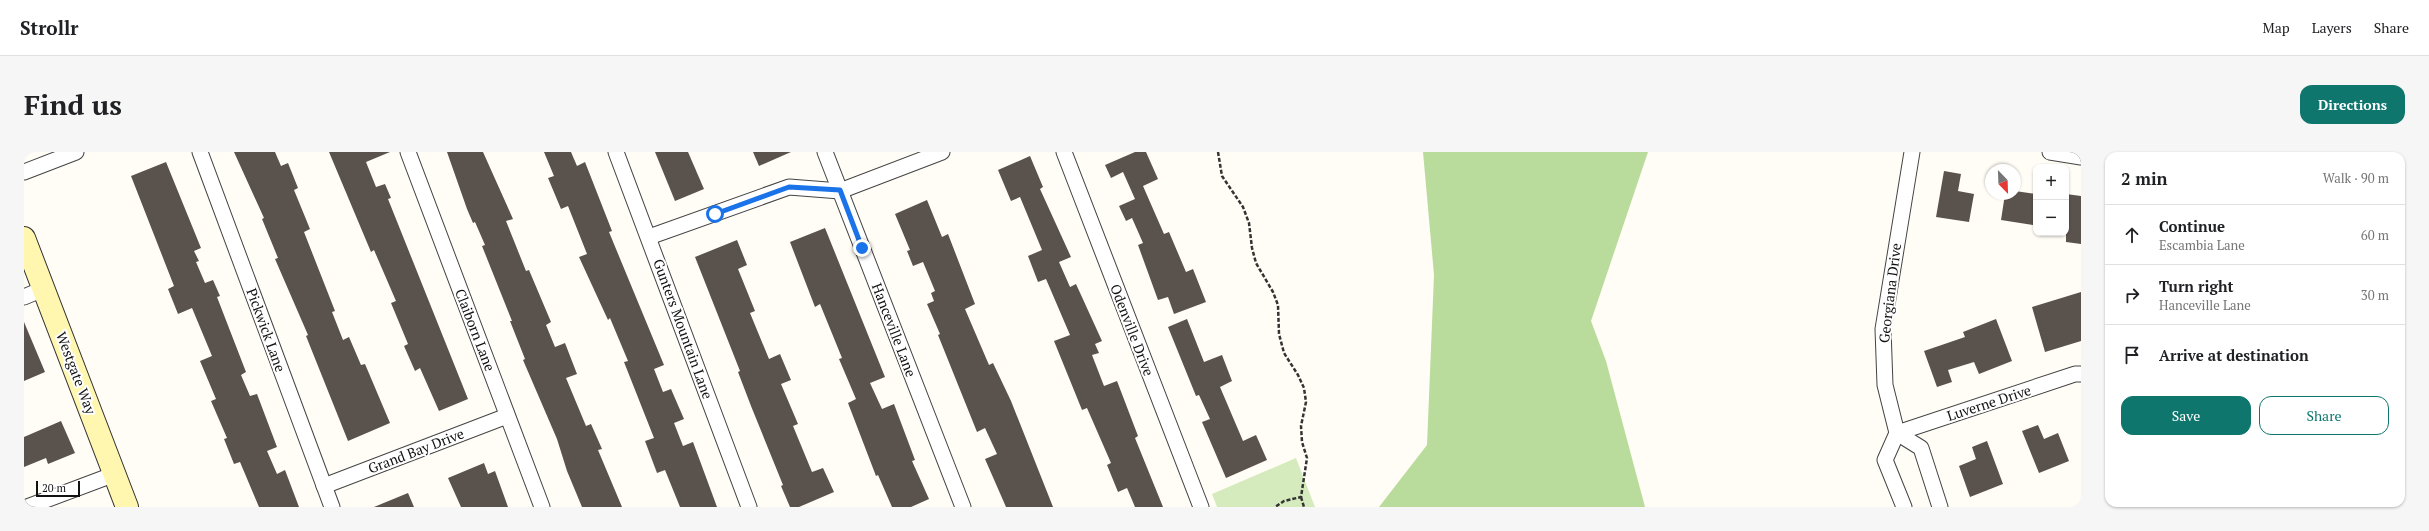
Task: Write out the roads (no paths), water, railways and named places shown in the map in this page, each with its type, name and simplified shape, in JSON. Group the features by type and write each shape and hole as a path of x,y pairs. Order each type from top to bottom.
{"street":[{"path":"24,172 76,152"},
{"name":"Pickwick Lane","path":"200,152 332,507"},
{"name":"Claiborn Lane","path":"408,152 542,507"},
{"name":"Gunters Mountain Lane","path":"616,152 749,507"},
{"name":"Hanceville Lane","path":"825,152 963,507"},
{"path":"649,237 789,187 840,190 942,152"},
{"name":"Odenville Drive","path":"1064,152 1201,507"},
{"name":"Georgiana Drive","path":"1897,433 1885,385 1883,329 1912,152"},
{"path":"2050,152 2081,158"},
{"name":"Westgate Way","path":"24,238 34,293 115,474 127,507"},
{"name":"Luverne Drive","path":"1897,433 2081,374"},
{"name":"Grand Bay Drive","path":"324,486 507,416"},
{"path":"1904,507 1885,460 1897,433 1921,448 1940,507"},
{"path":"27,507 115,474"}]}
